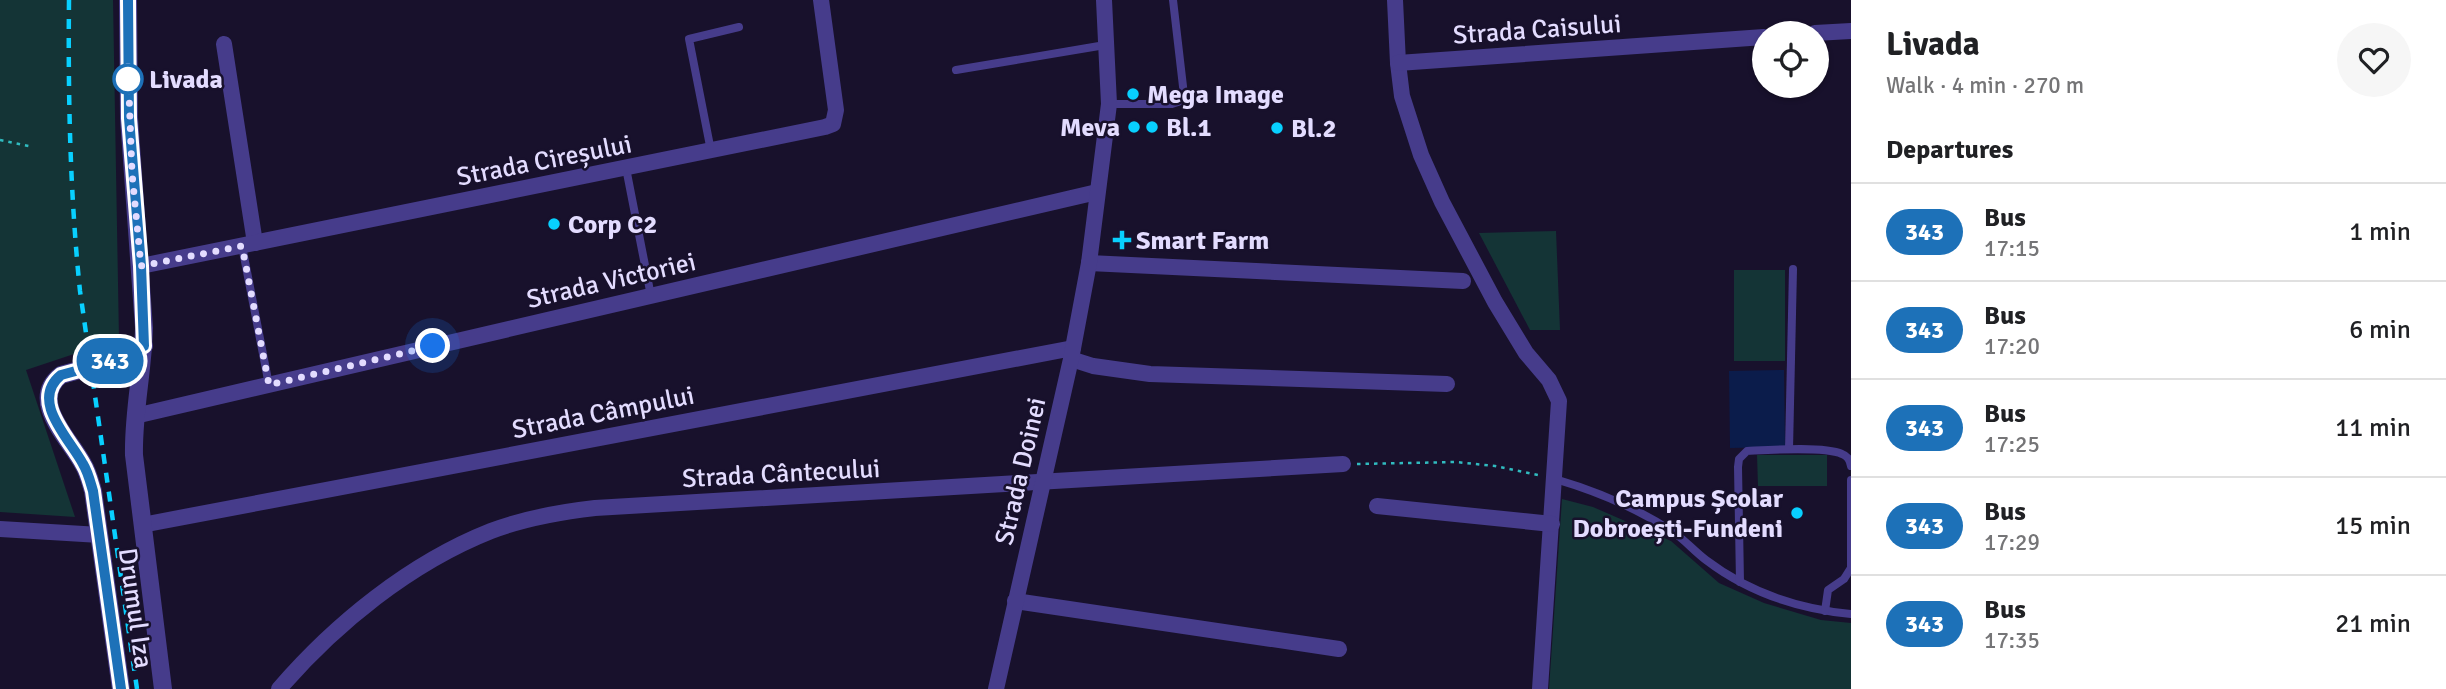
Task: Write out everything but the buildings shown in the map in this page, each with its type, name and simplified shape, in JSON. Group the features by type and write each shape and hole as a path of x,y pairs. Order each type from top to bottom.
{"street":[{"path":"128,0 129,118 141,266 144,346 135,416 134,455 163,689"},
{"name":"Strada Cireșului","path":"141,266 833,124 836,110 821,0"},
{"name":"Strada Doinei","path":"996,689 1072,353 1089,262 1109,104 1104,0"},
{"path":"1395,0 1402,96 1420,155 1507,324 1556,391 1559,401 1540,689"},
{"path":"1829,32 1851,31"},
{"name":"Strada Caisului","path":"1398,63 1752,38"},
{"path":"224,44 249,245"},
{"name":"Strada Victoriei","path":"135,416 1097,192"},
{"path":"1089,262 1464,281"},
{"name":"Drumul Iza","path":"121,689 100,535 89,478 51,413 48,401 53,381 61,375 116,360 144,346"},
{"path":"1072,353 1093,366 1161,374 1447,384"},
{"name":"Strada Câmpului","path":"142,525 1072,353"},
{"name":"Strada Cântecului","path":"279,689 306,657 390,588 465,544 516,523 554,513 595,508 1343,464"},
{"path":"1377,506 1552,524"},
{"name":"Drumul Iza","path":"0,529 100,535"},
{"path":"1015,601 1339,649"}],"lane":[{"path":"1109,104 1172,104 1181,101 1184,95 1173,0"},
{"path":"711,151 689,39 739,27"},
{"path":"956,70 1105,45"},
{"path":"626,168 651,296"},
{"path":"249,245 269,385"},
{"path":"1789,449 1793,270"},
{"path":"1740,582 1740,459 1747,451 1789,449 1841,453 1850,460 1851,466"},
{"path":"1555,479 1583,487 1643,514 1673,532 1706,561 1740,582 1785,601 1851,614"},
{"path":"1825,611 1828,590 1844,579 1851,568 1851,480"}],"path":[{"path":"0,140 33,147"},
{"path":"1343,464 1456,462 1495,466 1555,479"}],"green space":[{"path":"0,0 113,0 119,339 26,370 75,517 0,512"},
{"path":"1556,231 1560,330 1530,330 1479,233"},
{"path":"1734,270 1785,270 1785,361 1734,361"},
{"path":"1757,455 1827,455 1827,486 1758,486"},
{"path":"1562,499 1593,507 1671,541 1719,583 1764,603 1821,620 1851,623 1851,689 1549,689"}],"water":[{"path":"1784,370 1785,447 1730,448 1729,371"}],"railway":[{"path":"69,0 70,146 80,291 137,689"}],"bus line":[{"name":"343","path":"121,689 93,491 82,462 51,413 48,401 53,381 61,375 116,360 144,346 141,266 129,118 128,0"}],"place":[{"name":"Livada","path":"128,79"},
{"name":"Mega Image","path":"1133,94"},
{"name":"Meva","path":"1134,127"},
{"name":"Bl.1","path":"1152,127"},
{"name":"Bl.2","path":"1277,128"},
{"name":"Corp C2","path":"554,224"},
{"name":"Smart Farm","path":"1122,240"},
{"name":"Campus Școlar Dobroești-Fundeni","path":"1797,513"}],"route":[{"path":"128,79 128,66 132,173 141,266 242,246 269,385 433,346"}]}
